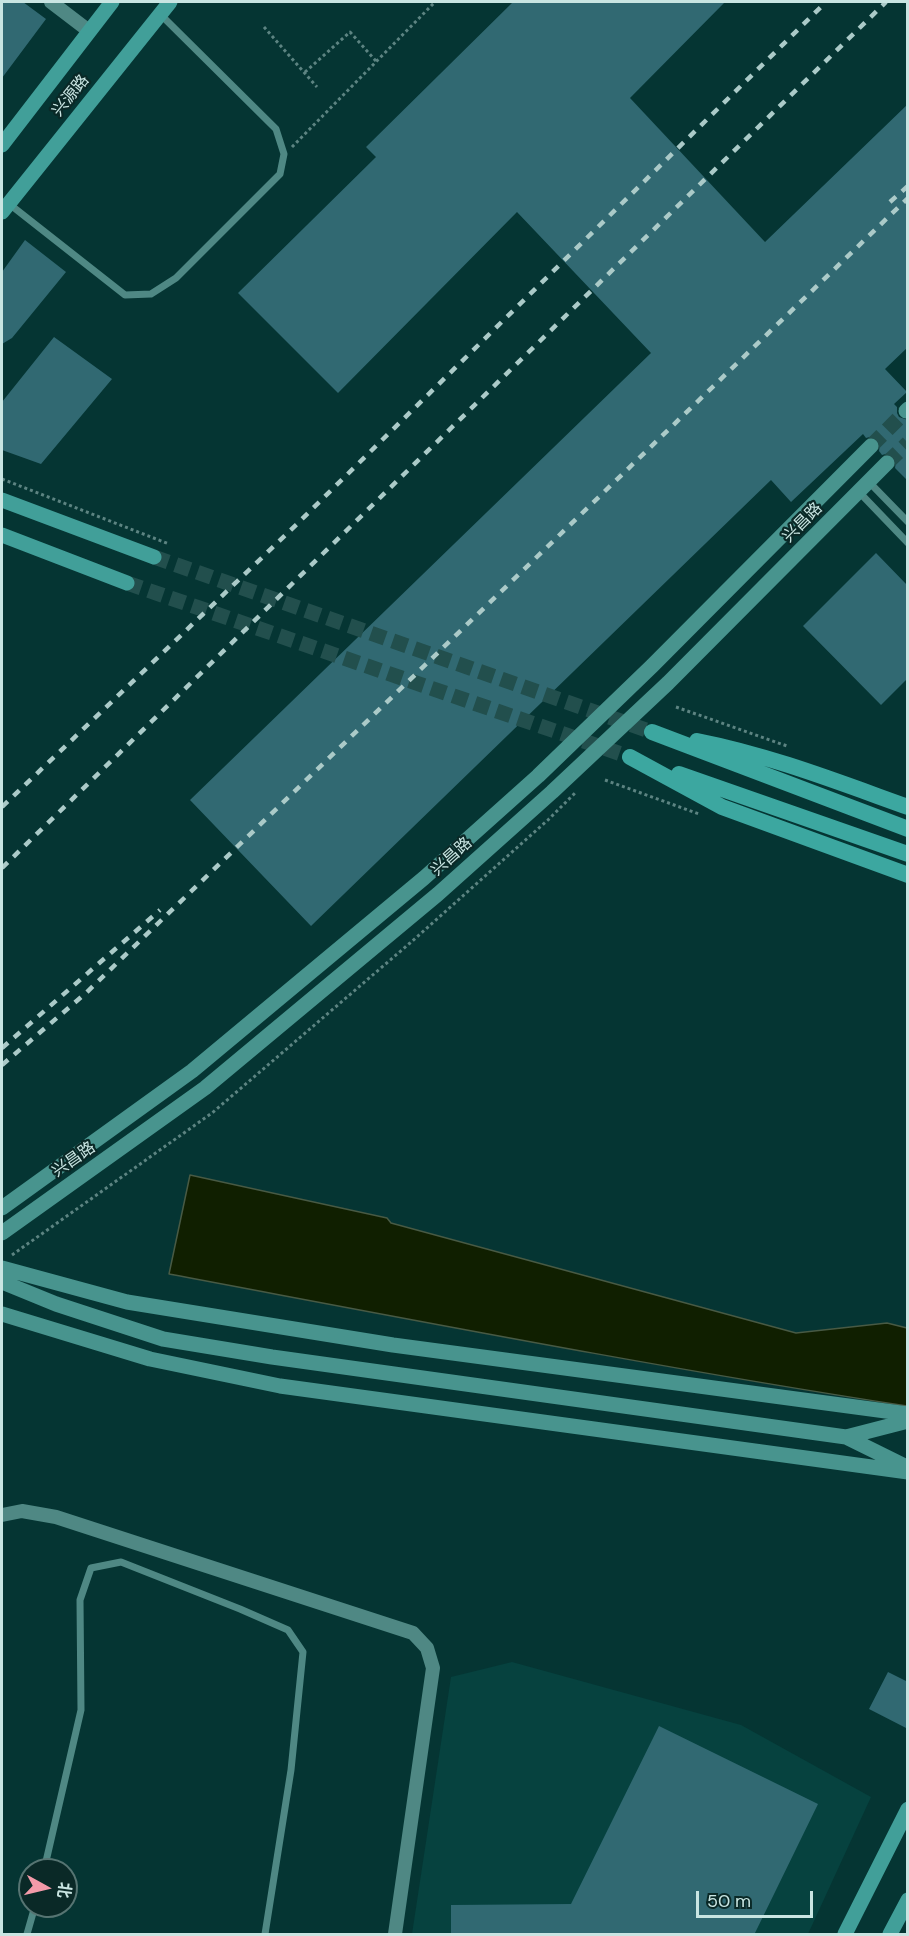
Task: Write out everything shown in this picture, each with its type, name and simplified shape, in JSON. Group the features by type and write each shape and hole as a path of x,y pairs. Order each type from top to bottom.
{"highway":[{"path":"908,807 784,763 726,747 652,732 908,829"},
{"path":"908,855 630,757 722,807 908,875"}],"main road":[{"name":"兴源路","path":"2,145 112,2"},
{"name":"兴源路","path":"5,208 170,2"},
{"name":"兴昌路","path":"2,1208 192,1071 424,878 538,776 652,666 871,446"},
{"name":"兴昌路","path":"2,1233 205,1088 438,894 552,792 668,683 888,463"},
{"path":"2,500 154,557"},
{"path":"2,535 127,582"},
{"path":"2,1269 127,1302 382,1344 908,1414"},
{"path":"2,1282 56,1304 163,1339 272,1357 846,1437 908,1470"},
{"path":"2,1314 150,1359 280,1386 908,1470"},
{"path":"846,1437 908,1421"},
{"path":"845,1935 908,1809"},
{"path":"890,1935 908,1900"}],"street":[{"path":"51,2 89,31"},
{"path":"2,1515 22,1511 56,1517 413,1633 427,1648 433,1668 394,1935"}],"lane":[{"path":"5,208 125,295 151,294 176,278 280,174 284,154 276,129 160,14"},
{"path":"864,487 908,522"},
{"path":"864,487 908,543"},
{"path":"47,1858 81,1710 80,1600 91,1568 121,1562 288,1630 303,1652 291,1770 265,1935"},
{"path":"27,1935 31,1918"}],"path":[{"path":"284,154 435,2"},
{"path":"264,27 317,87"},
{"path":"304,72 350,32 376,61"},
{"path":"2,479 170,544"}],"shaded area":[{"path":"190,1175 387,1218 391,1223 796,1333 887,1323 907,1328 907,1406 630,1360 169,1274"},
{"path":"512,1662 741,1725 871,1797 808,1934 412,1934 451,1677"}],"building":[{"path":"2,2 23,2 46,19 2,78"},
{"path":"513,2 725,2 630,98 765,242 908,104 908,347 885,369 907,392 894,404 899,417 908,420 908,481 895,468 894,457 889,453 882,455 879,451 878,440 873,436 866,438 863,434 791,502 771,480 311,926 190,800 651,353 517,212 338,393 238,293 376,157 366,147"},
{"path":"25,240 66,272 12,338 2,344 2,272"},
{"path":"54,337 112,379 41,464 2,450 2,402"},
{"path":"876,553 908,586 908,678 881,705 803,626"},
{"path":"888,1672 908,1682 908,1729 869,1709"},
{"path":"659,1726 818,1804 754,1935 451,1935 451,1905 571,1904"}],"tunnel":[{"path":"871,446 906,411"},
{"path":"887,463 908,443"},
{"path":"154,557 652,732"},
{"path":"127,583 630,757"}],"railway":[{"path":"2,807 298,523 826,2"},
{"path":"2,868 886,2"},
{"path":"890,202 908,186"},
{"path":"2,1065 86,993 908,198"},
{"path":"2,1048 160,910"}]}
